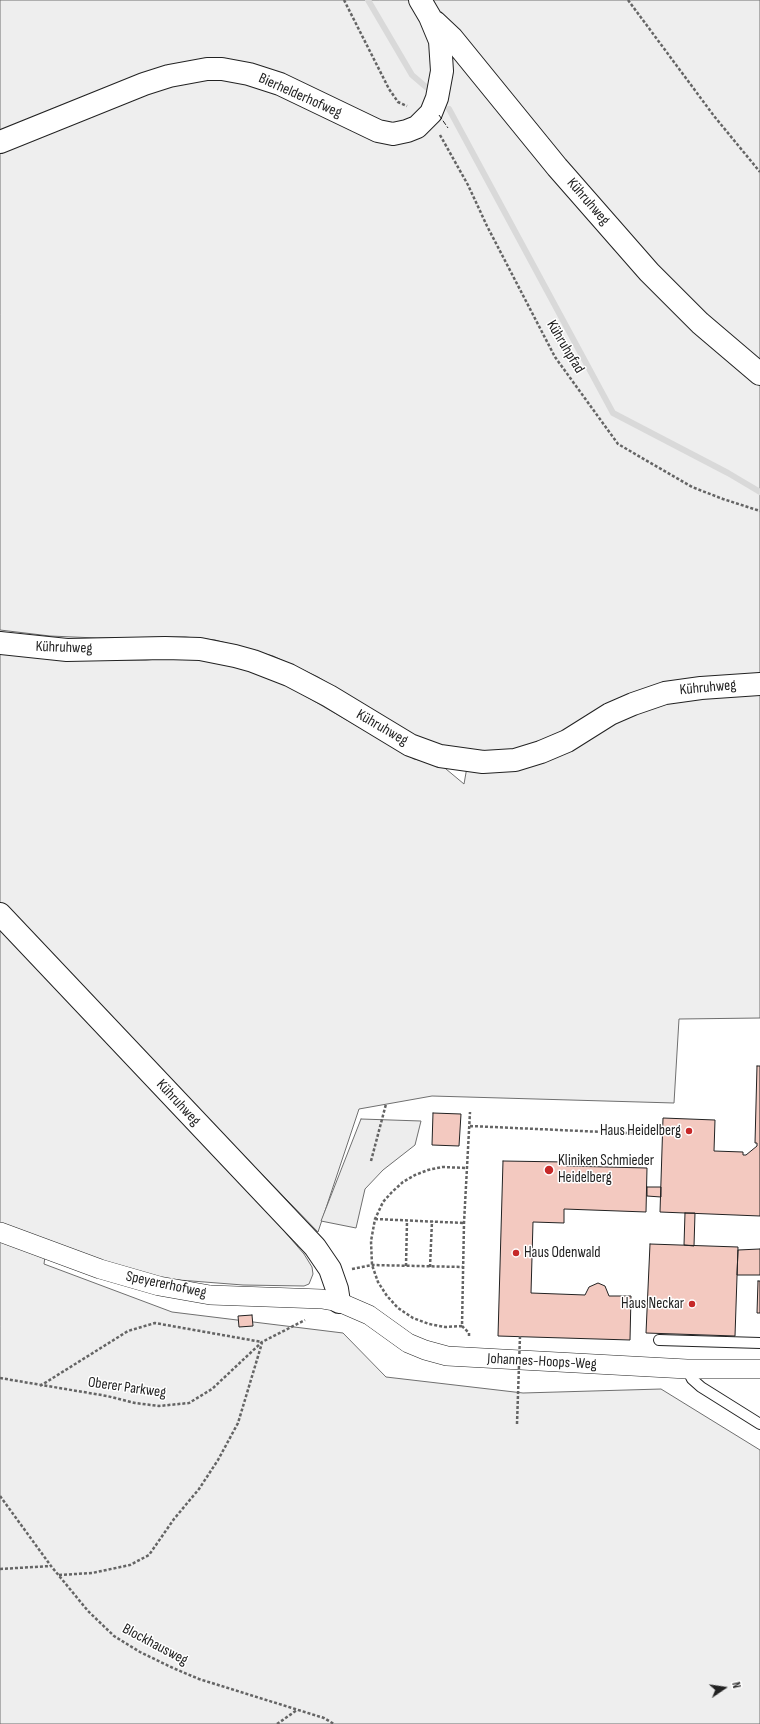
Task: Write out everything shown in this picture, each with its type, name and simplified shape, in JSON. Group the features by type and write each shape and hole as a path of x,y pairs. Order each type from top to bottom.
{"street":[{"name":"Bierhelderhofweg","path":"0,142 144,84 169,76 207,69 249,74 280,84 371,129 397,134 407,132 417,127 429,116 437,98 442,72 441,48 437,32 425,9"},
{"name":"Kühruhweg","path":"425,9 452,38 557,167 650,272 700,323 760,374"},
{"name":"Kühruhweg","path":"0,643 67,650 165,648 200,649 235,656 290,675 329,696 410,745 440,756 483,762 515,760 535,754 566,741 610,714 665,693 714,687 760,684"},
{"name":"Kühruhweg","path":"0,914 315,1247 330,1269 339,1302"},
{"name":"Speyererhofweg","path":"0,1232 100,1269 159,1286 210,1294 322,1299 339,1302"},
{"name":"Johannes-Hoops-Weg","path":"339,1302 369,1315 408,1343 442,1355 468,1359 687,1369 760,1369"}],"lane":[{"path":"659,1340 760,1343"},
{"path":"687,1369 692,1379 701,1387 760,1424"}],"path":[{"path":"344,0 389,89 398,102 429,116"},
{"path":"628,0 714,116 760,172"},
{"name":"Kühruhpfad","path":"429,116 468,185 487,226 555,357 618,444 692,487 760,511"},
{"path":"371,1161 386,1104"},
{"path":"469,1334 462,1326 464,1223 470,1112"},
{"path":"470,1126 648,1134"},
{"path":"462,1326 445,1327 429,1324 413,1318 398,1308 387,1296 378,1282 372,1265 371,1241 375,1219 383,1202 402,1182 428,1170 442,1167 467,1168"},
{"path":"375,1219 464,1223"},
{"path":"406,1266 407,1221"},
{"path":"430,1267 432,1222"},
{"path":"333,1276 355,1268 372,1265 463,1267"},
{"name":"Oberer Parkweg","path":"0,1378 40,1386 107,1396 141,1404 159,1406 189,1403 212,1390 224,1380 262,1342 308,1319"},
{"path":"40,1386 128,1331 155,1323 262,1342 238,1423 218,1460 199,1489 174,1519 149,1555 130,1565 92,1573 58,1575"},
{"path":"517,1424 520,1336"},
{"name":"Blockhausweg","path":"0,1496 58,1575 88,1611 114,1636 140,1652 198,1679 324,1718 334,1724"},
{"path":"0,1569 52,1566"},
{"path":"277,1724 297,1710"}],"shaded area":[{"path":"0,0 760,0 760,1018 679,1019 674,1103 432,1096 359,1109 318,1232 0,904 0,652 76,660 146,660 181,657 212,660 252,670 288,686 414,759 440,764 464,784 470,750 466,753 416,738 318,677 273,656 215,640 185,637 97,638 50,636 0,630"},
{"path":"0,930 278,1224 304,1254 312,1267 313,1274 309,1284 304,1286 243,1285 166,1279 138,1274 47,1242 44,1264 172,1312 343,1333 386,1377 523,1393 661,1389 760,1450 760,1724 0,1724"},
{"path":"361,1119 421,1121 415,1145 383,1170 365,1189 356,1228 321,1221"}],"building":[{"name":"Haus Heidelberg","path":"757,1066 760,1066 760,1216 660,1212 663,1118 715,1120 714,1151 743,1152 743,1155 746,1155 757,1146 757,1143 755,1143"},
{"path":"433,1113 461,1114 459,1146 432,1145"},
{"name":"Haus Odenwald","path":"503,1161 565,1162 566,1166 647,1168 646,1212 564,1209 564,1223 533,1222 531,1293 585,1295 589,1287 598,1283 605,1286 609,1296 631,1296 630,1340 498,1336"},
{"path":"647,1187 661,1187 661,1197 647,1196"},
{"path":"685,1213 695,1213 694,1246 684,1245"},
{"name":"Haus Neckar","path":"650,1244 738,1247 735,1336 646,1333"},
{"path":"760,1249 760,1275 737,1275 738,1250"},
{"path":"758,1281 760,1281 760,1313 757,1313"},
{"path":"252,1315 253,1326 239,1327 238,1316"}],"waterway":[{"path":"368,0 412,75 426,87"},
{"path":"449,109 613,413 728,473 760,492"}],"fence":[{"path":"439,115 448,128"}],"place":[{"name":"Haus Heidelberg","path":"689,1131"},
{"name":"Kliniken Schmieder Heidelberg","path":"549,1170"},
{"name":"Haus Odenwald","path":"516,1253"},
{"name":"Haus Neckar","path":"692,1304"}]}
